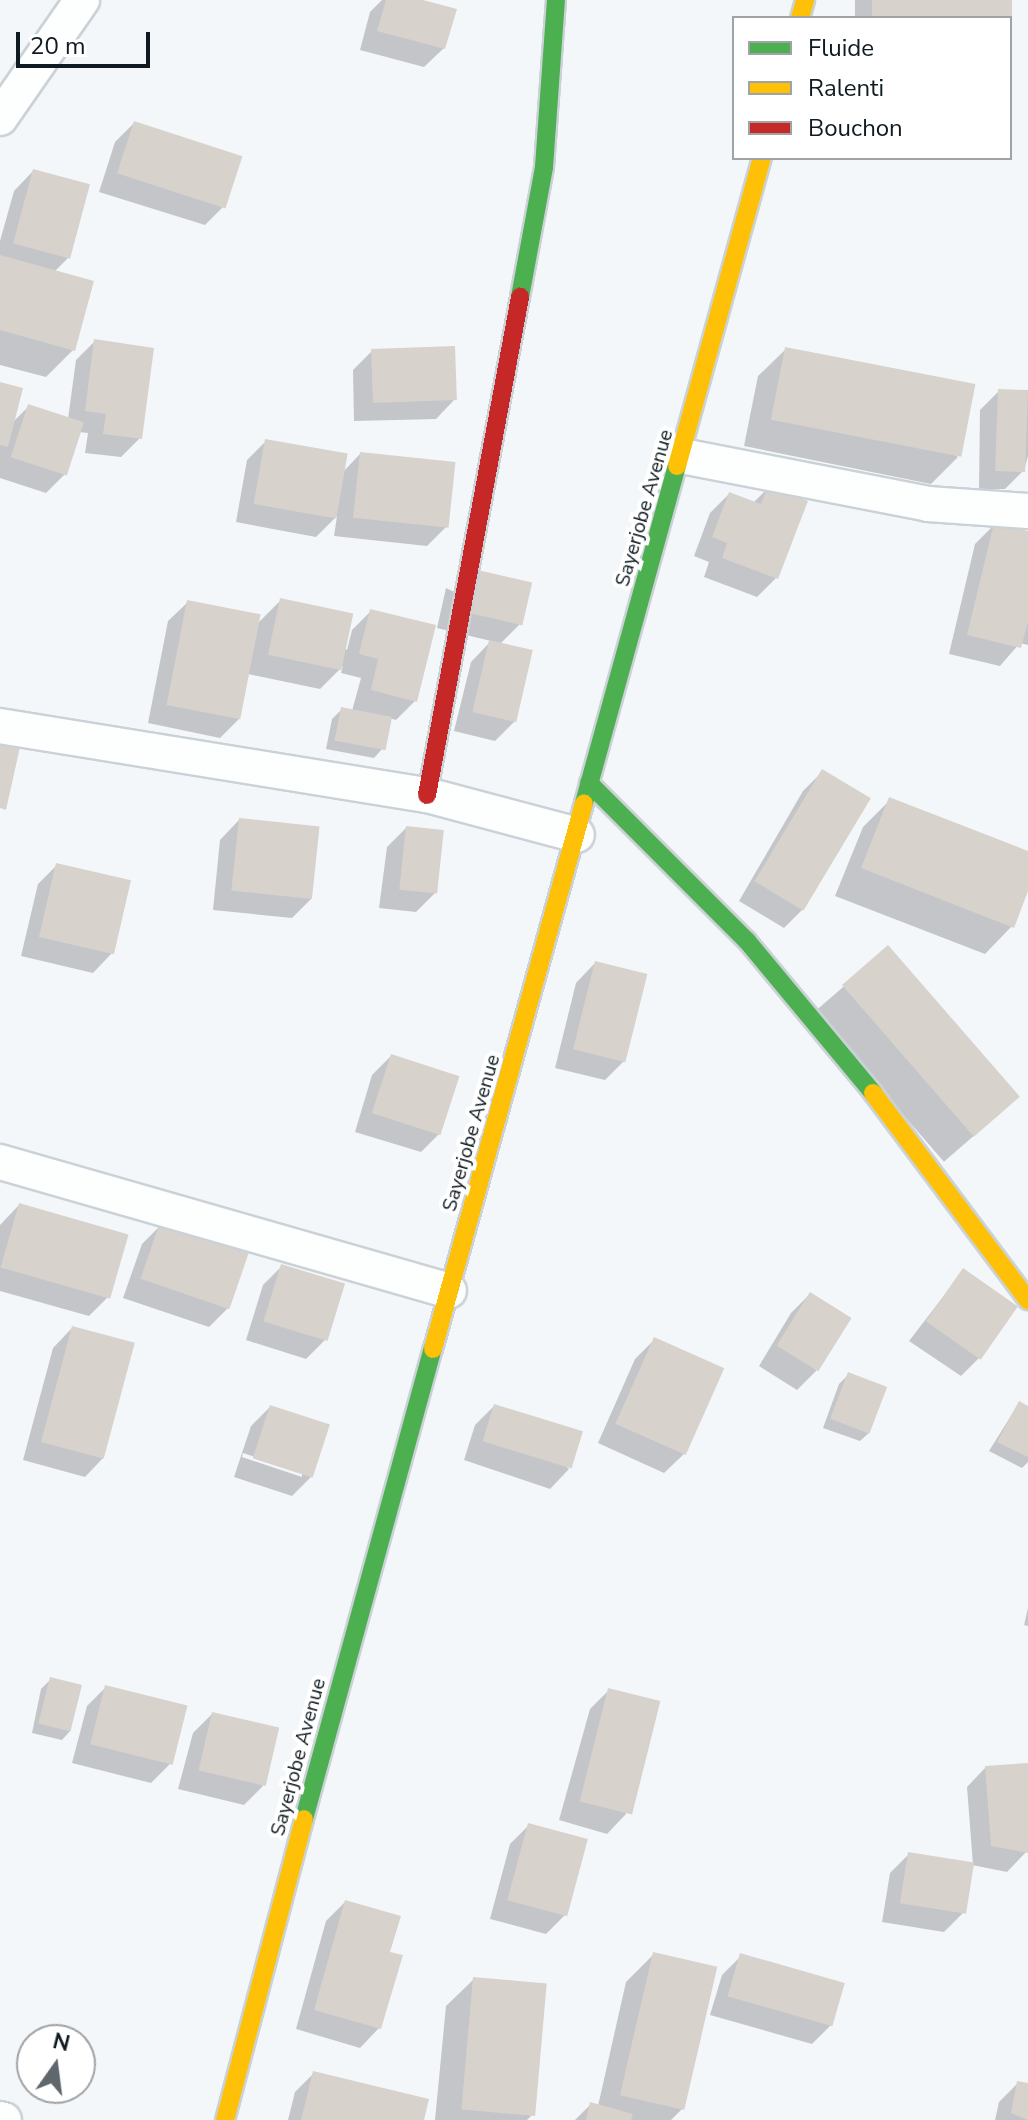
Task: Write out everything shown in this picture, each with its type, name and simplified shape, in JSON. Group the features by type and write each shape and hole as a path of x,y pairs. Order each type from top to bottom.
{"street":[{"path":"0,118 82,0"},
{"path":"427,795 544,167 556,0"},
{"name":"Sayerjobe Avenue","path":"225,2120 236,2064 761,160"},
{"path":"682,456 928,504 1028,511"},
{"path":"0,726 427,795 577,835"},
{"path":"589,783 747,941 903,1129 1028,1300"},
{"path":"0,1162 449,1291"}],"building":[{"path":"386,0 423,0 457,9 445,49 377,31"},
{"path":"872,0 1012,0 1012,16 872,16"},
{"path":"134,121 242,156 225,209 117,173"},
{"path":"33,169 90,184 70,259 13,243"},
{"path":"0,255 94,281 75,351 0,330"},
{"path":"94,339 154,348 142,439 103,434 106,414 85,411"},
{"path":"455,346 457,400 373,403 371,349"},
{"path":"785,347 975,384 961,457 771,420"},
{"path":"0,382 23,388 8,447 0,445"},
{"path":"998,389 1028,390 1025,472 995,471"},
{"path":"28,404 84,422 67,475 11,457"},
{"path":"265,439 348,454 336,519 254,504"},
{"path":"360,452 455,462 449,528 353,518"},
{"path":"768,486 808,501 778,579 722,558 727,543 712,537 729,492 761,504"},
{"path":"994,523 1028,531 1028,622 1021,648 967,635"},
{"path":"465,567 532,583 522,625 455,610"},
{"path":"280,598 353,614 341,670 268,655"},
{"path":"187,600 261,614 240,719 167,705"},
{"path":"370,609 436,625 417,702 371,690 378,659 359,654"},
{"path":"489,640 533,650 516,722 472,712"},
{"path":"341,707 392,717 386,750 335,740"},
{"path":"0,742 20,747 6,810 0,808"},
{"path":"822,769 871,798 803,911 755,881"},
{"path":"889,797 1028,851 1028,891 1014,928 861,868"},
{"path":"239,818 320,826 312,899 231,891"},
{"path":"406,826 444,830 437,894 399,890"},
{"path":"56,863 131,880 114,954 39,937"},
{"path":"888,945 1020,1097 974,1137 842,985"},
{"path":"595,961 647,974 625,1062 573,1049"},
{"path":"391,1054 459,1076 440,1135 372,1113"},
{"path":"19,1203 129,1234 110,1299 1,1267"},
{"path":"160,1222 249,1253 229,1309 140,1279"},
{"path":"281,1264 345,1284 328,1341 263,1321"},
{"path":"963,1268 1018,1306 981,1360 926,1321"},
{"path":"810,1292 852,1318 818,1371 777,1345"},
{"path":"72,1326 135,1343 104,1459 41,1442"},
{"path":"654,1337 724,1368 686,1455 615,1424"},
{"path":"848,1372 887,1387 869,1434 830,1419"},
{"path":"1019,1401 1028,1406 1028,1457 997,1442"},
{"path":"494,1404 583,1431 572,1468 483,1441"},
{"path":"270,1405 330,1424 313,1478 253,1458"},
{"path":"50,1677 82,1685 70,1732 38,1724"},
{"path":"105,1685 187,1706 173,1765 90,1744"},
{"path":"608,1688 660,1701 632,1815 580,1802"},
{"path":"212,1712 279,1728 266,1786 199,1770"},
{"path":"1028,1763 1028,1853 991,1846 985,1766"},
{"path":"528,1823 588,1839 567,1916 507,1900"},
{"path":"908,1852 974,1862 966,1914 900,1903"},
{"path":"345,1900 401,1916 390,1952 403,1955 381,2029 314,2010"},
{"path":"653,1952 717,1967 684,2110 620,2095"},
{"path":"740,1953 845,1983 832,2026 728,1996"},
{"path":"473,1977 547,1983 535,2116 461,2109"},
{"path":"313,2071 429,2099 424,2120 301,2120"},
{"path":"1017,2081 1028,2083 1028,2120 1011,2113"},
{"path":"590,2102 633,2114 631,2120 586,2120"}],"traffic: fast":[{"path":"520,297 544,167 556,0"},
{"path":"584,803 677,466"},
{"path":"589,783 747,941 873,1093"},
{"path":"304,1819 433,1349"}],"traffic: slow":[{"path":"801,16 805,0"},
{"path":"677,466 761,160"},
{"path":"433,1349 584,803"},
{"path":"873,1093 1028,1300"},
{"path":"225,2120 304,1819"}],"traffic: jam":[{"path":"427,795 520,297"}]}
